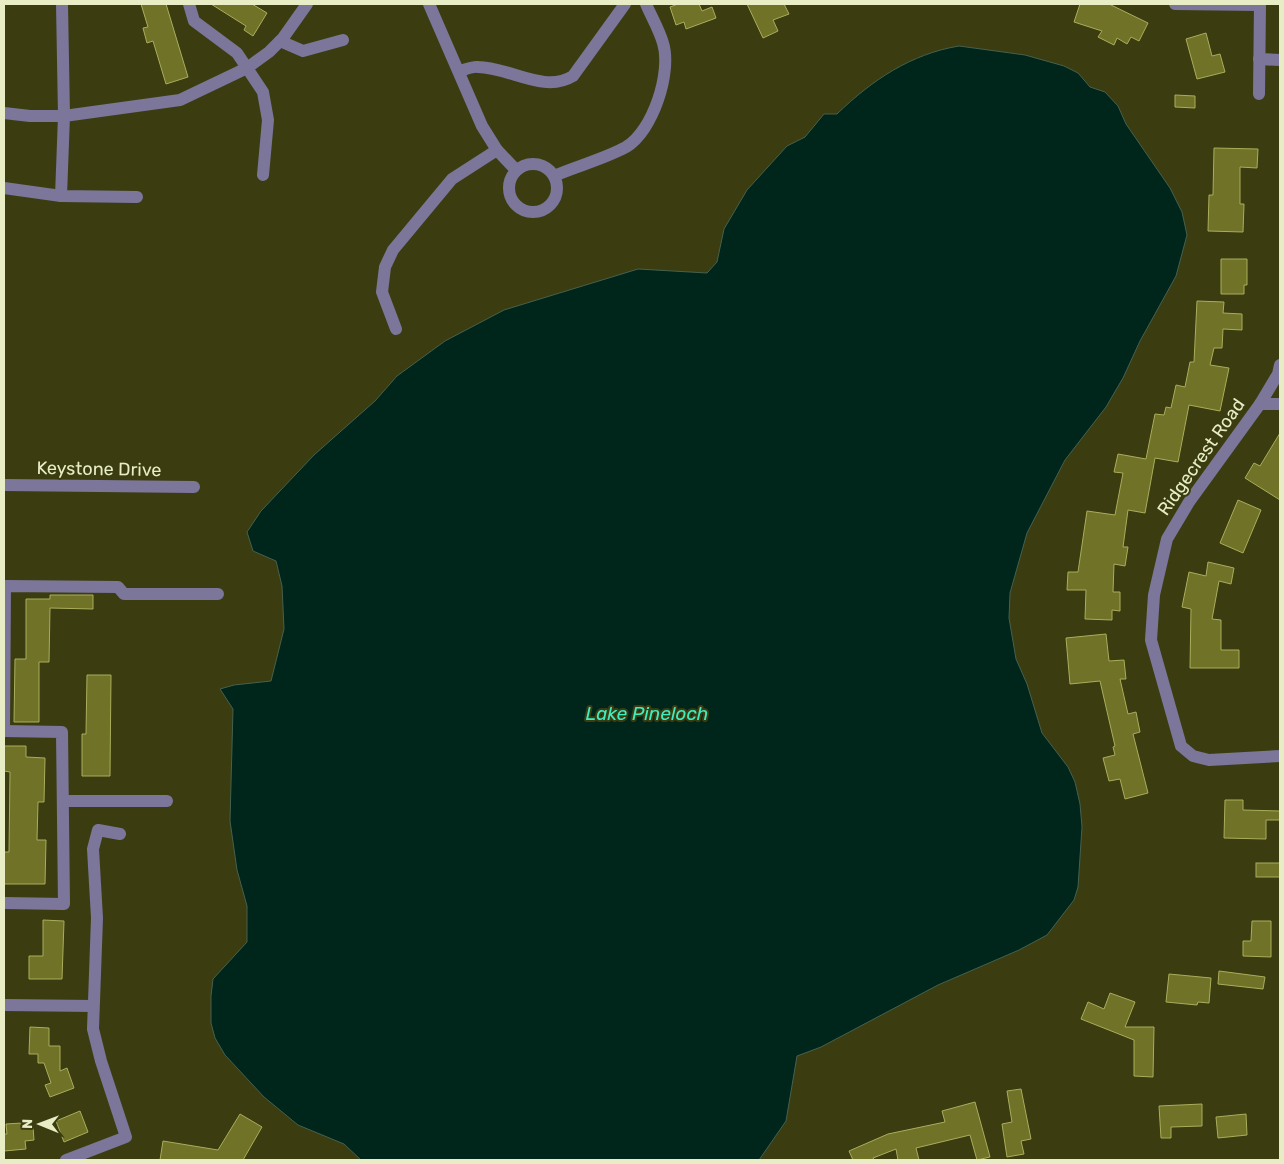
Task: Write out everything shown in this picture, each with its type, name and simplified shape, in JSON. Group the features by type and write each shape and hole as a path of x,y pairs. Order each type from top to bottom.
{"street":[{"path":"61,196 64,116 62,4"},
{"path":"189,4 194,21 237,53 263,92 268,120 263,175"},
{"path":"4,113 30,116 64,116 180,100 247,68 280,41 307,4"},
{"path":"429,4 482,126 497,150 516,170"},
{"path":"459,71 478,66 520,77 564,82 573,76 625,4"},
{"path":"554,176 627,146 642,132 653,114 664,78 666,59 663,43 646,4"},
{"path":"1174,4 1260,4 1259,94"},
{"path":"280,41 303,51 343,40"},
{"path":"1259,59 1280,60"},
{"path":"4,103 30,116"},
{"path":"396,329 382,292 386,267 393,250 452,179 497,150"},
{"path":"533,163 549,169 554,176 557,186 556,194 551,203 538,211 529,211 515,203 511,196 509,185 516,170 533,163"},
{"path":"4,188 61,196 137,197"},
{"name":"Ridgecrest Road","path":"1280,365 1278,374 1260,404 1188,502 1167,539 1154,595 1151,640 1181,746 1193,756 1209,760 1280,756"},
{"path":"1260,404 1280,404"},
{"name":"Keystone Drive","path":"4,485 194,487"},
{"path":"4,903 64,904 62,732 4,730 5,586 118,587 124,594 218,594"},
{"path":"63,801 167,801"},
{"path":"66,1160 126,1137 101,1061 93,1029 97,918 93,850 98,830 120,834"},
{"path":"4,1005 93,1006"}],"water":[{"name":"Lake Pineloch","path":"959,46 1025,55 1064,66 1078,73 1090,87 1105,92 1118,106 1126,124 1170,188 1182,212 1187,235 1176,276 1140,341 1123,378 1106,407 1065,460 1027,533 1010,593 1009,618 1016,659 1027,684 1042,733 1068,767 1075,782 1080,804 1082,827 1078,887 1074,900 1047,935 1019,950 938,985 821,1047 797,1056 786,1121 759,1160 361,1160 344,1144 298,1125 264,1097 225,1055 215,1038 211,1023 213,979 247,942 247,906 237,870 230,821 233,709 220,689 234,685 271,681 284,629 282,586 276,561 253,551 247,532 261,511 314,455 375,401 397,376 445,341 504,310 638,269 707,273 717,262 724,229 747,190 787,146 805,137 824,114 837,114 864,90 893,70 925,55"}],"building":[{"path":"141,4 166,4 188,77 166,84 153,41 147,43 143,28 148,27"},
{"path":"211,4 252,4 267,13 253,36 244,30 246,26"},
{"path":"678,4 699,4 702,11 712,7 716,18 686,29 684,22 676,25 670,7"},
{"path":"747,4 784,4 789,14 773,20 778,31 763,38"},
{"path":"1080,4 1109,4 1148,23 1139,41 1131,37 1127,44 1117,38 1114,45 1098,37 1102,31 1074,22"},
{"path":"1206,33 1212,56 1220,54 1225,72 1197,79 1186,39"},
{"path":"1175,95 1195,96 1195,108 1175,107"},
{"path":"1214,148 1258,149 1257,168 1240,167 1240,204 1244,204 1243,232 1208,231 1209,195 1213,195"},
{"path":"1221,259 1247,259 1247,285 1244,285 1244,294 1221,294"},
{"path":"1197,301 1224,302 1223,313 1242,314 1242,330 1223,329 1222,348 1214,348 1210,365 1229,368 1220,411 1189,405 1178,462 1155,458 1145,513 1128,510 1123,547 1128,547 1125,566 1114,564 1113,592 1120,592 1120,611 1112,610 1112,620 1085,619 1086,590 1067,590 1068,572 1078,572 1087,511 1115,515 1123,473 1114,472 1118,454 1146,459 1155,414 1164,415 1166,407 1171,408 1176,385 1185,387 1190,362 1194,362"},
{"path":"1280,433 1280,500 1245,478 1254,463 1260,466"},
{"path":"1238,500 1261,510 1243,553 1220,543"},
{"path":"1208,562 1234,568 1231,584 1219,581 1212,619 1221,620 1221,650 1239,650 1239,668 1190,668 1191,609 1182,607 1189,572 1206,576"},
{"path":"50,595 93,595 93,609 50,608 49,662 39,662 39,722 14,722 15,659 26,659 26,599 50,599"},
{"path":"1106,634 1109,661 1124,660 1126,679 1120,679 1128,714 1136,712 1140,732 1133,734 1148,793 1125,799 1120,779 1109,781 1103,758 1115,755 1113,747 1115,746 1100,681 1070,684 1066,638"},
{"path":"87,675 111,675 110,776 82,776 82,734 86,734"},
{"path":"4,746 26,746 26,757 45,758 44,802 38,802 37,840 46,840 45,884 4,884 4,852 9,852 10,772 4,771"},
{"path":"1225,800 1243,800 1243,810 1280,811 1280,820 1266,820 1266,839 1224,838"},
{"path":"1256,863 1280,863 1280,877 1256,877"},
{"path":"43,920 64,921 62,979 29,979 29,956 43,956"},
{"path":"1252,921 1271,921 1271,957 1243,956 1243,941 1251,941"},
{"path":"1219,971 1265,977 1263,989 1218,984"},
{"path":"1169,974 1211,978 1209,1003 1198,1002 1197,1005 1166,1002"},
{"path":"1110,993 1135,1002 1125,1027 1154,1027 1153,1077 1134,1076 1134,1040 1081,1019 1088,1002 1104,1009"},
{"path":"30,1027 49,1028 49,1046 60,1046 60,1071 67,1068 74,1088 50,1097 45,1085 51,1083 44,1063 38,1063 38,1054 29,1054"},
{"path":"1021,1089 1031,1139 1021,1141 1024,1154 1007,1157 1002,1124 1012,1122 1007,1091"},
{"path":"975,1102 990,1157 977,1160 970,1135 916,1148 919,1160 898,1160 896,1149 873,1158 874,1160 853,1160 849,1151 888,1134 945,1122 942,1111"},
{"path":"1202,1104 1202,1126 1171,1127 1171,1138 1161,1138 1159,1106"},
{"path":"80,1111 88,1132 64,1142 56,1121"},
{"path":"240,1114 262,1127 243,1160 160,1160 163,1141 218,1150"},
{"path":"1246,1114 1247,1135 1218,1138 1216,1117"},
{"path":"22,1123 22,1128 33,1127 34,1140 25,1141 26,1149 4,1151 4,1134 7,1134 6,1124"}]}
